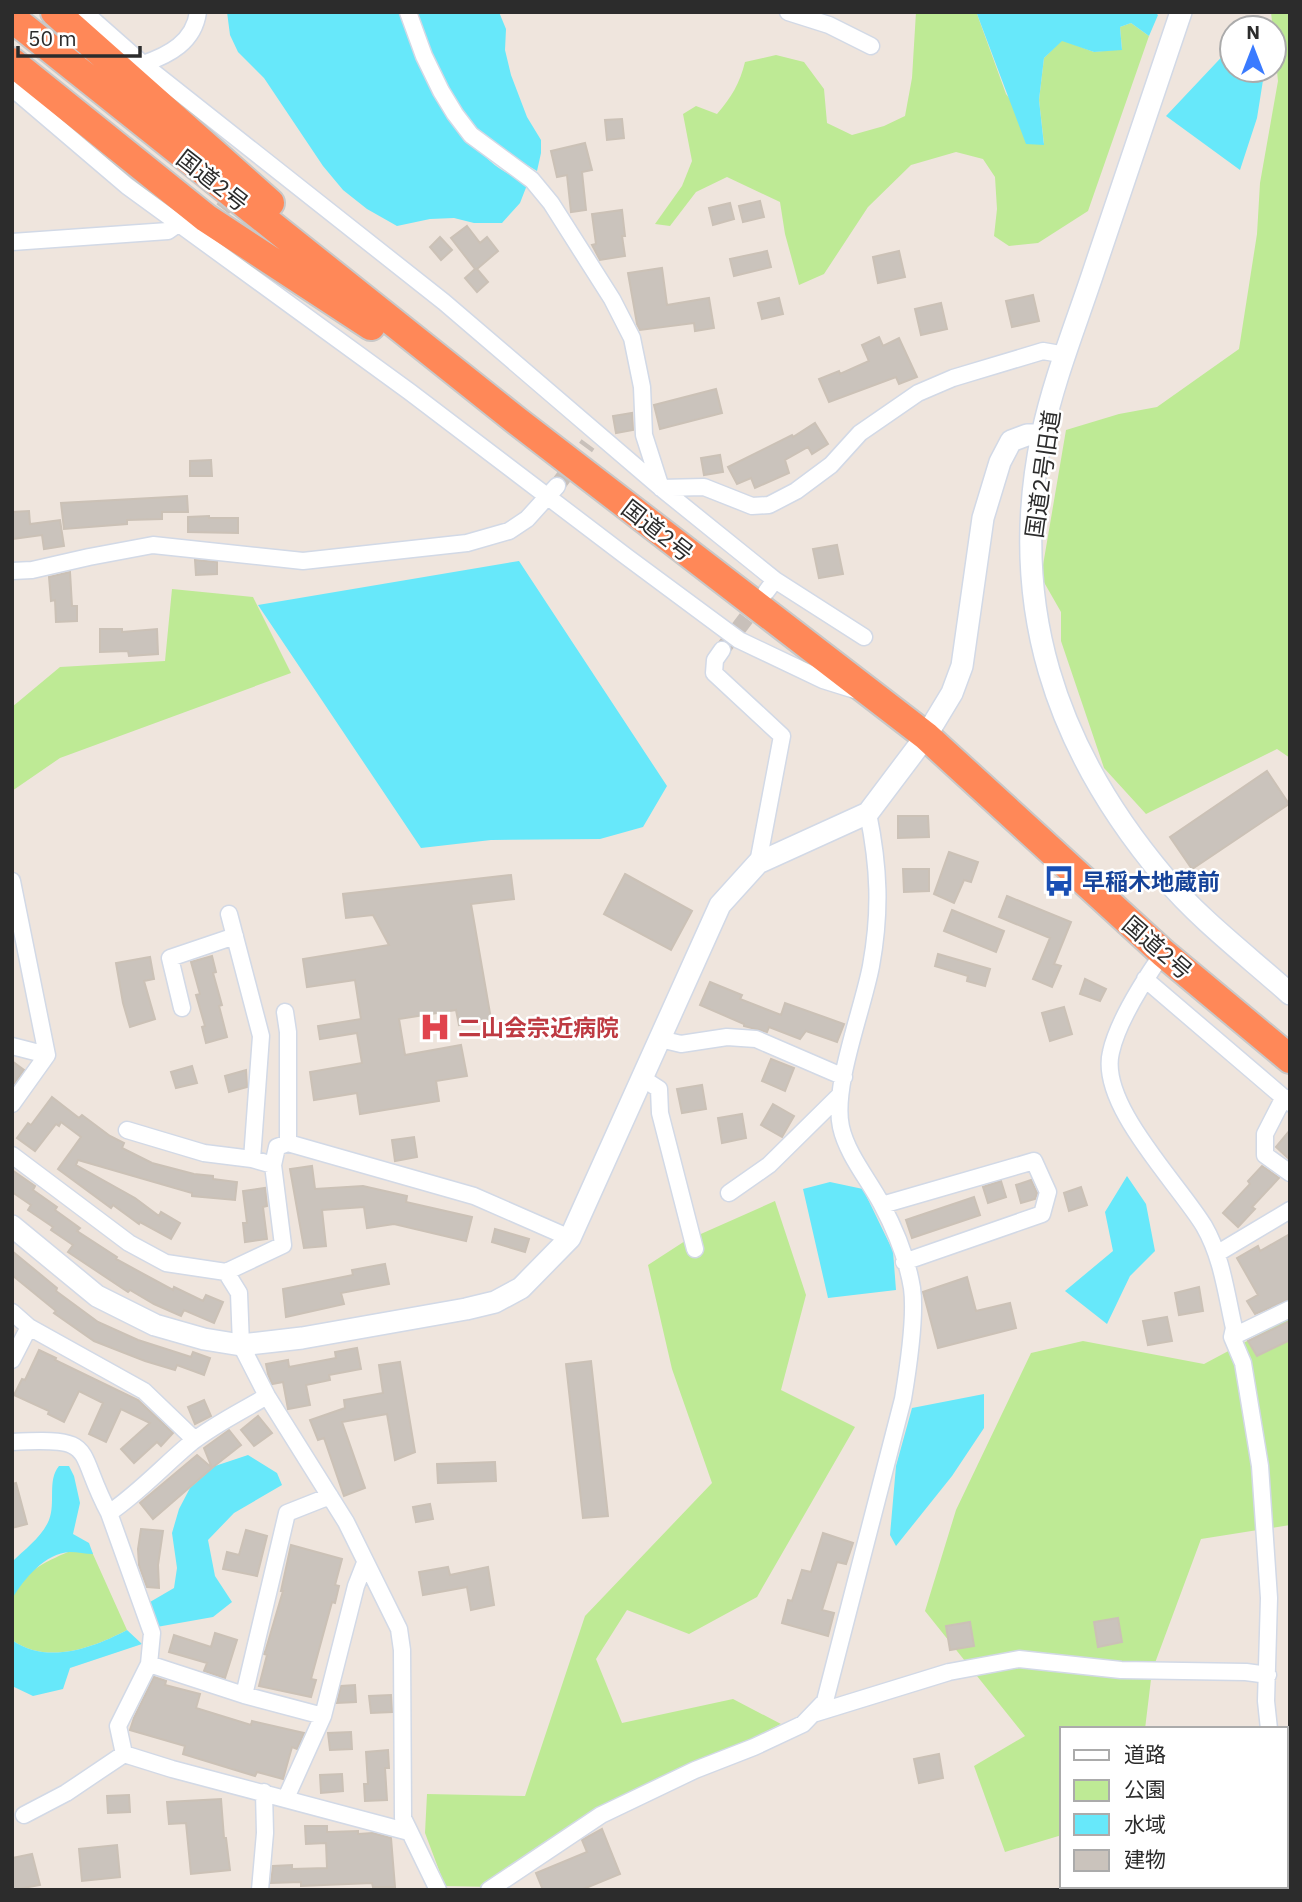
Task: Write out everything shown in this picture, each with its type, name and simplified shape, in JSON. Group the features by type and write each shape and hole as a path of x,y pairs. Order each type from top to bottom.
{"highway":[{"path":"55,12 338,263 359,295"},
{"name":"国道2号","path":"12,18 517,421 926,736 1163,953 1290,1059"},
{"path":"12,62 206,218 517,421"}],"street":[{"path":"84,12 259,163 444,302 592,439 661,488 771,586 864,637"},
{"path":"143,64 160,58 190,36 196,25 198,12"},
{"path":"408,12 424,56 455,114 471,135 532,180 551,203 612,299 632,338 642,387 643,435 661,488"},
{"path":"788,12 829,25 871,47"},
{"name":"国道2号旧道","path":"1181,12 1066,355 1042,435 1031,518 1031,570 1035,613 1060,710 1082,758 1112,808 1167,881 1290,993"},
{"path":"12,88 128,186 178,224 203,235 410,391 552,490 626,557 739,640 823,680 874,696"},
{"path":"12,242 168,231 178,224"},
{"path":"661,488 704,486 752,506 769,505 796,491 831,465 860,433 918,393 953,378 1043,351 1066,355"},
{"path":"12,1226 97,1296 155,1325 204,1339 242,1345 302,1338 466,1309 495,1302 521,1288 570,1238 720,905 758,863 868,813 926,736 952,693 962,666 983,518 1000,462 1012,441 1027,435 1042,435"},
{"path":"12,571 33,570 89,556 153,545 303,561 467,543 509,531 527,519 552,490"},
{"path":"722,650 715,660 714,673 782,736 758,863"},
{"path":"489,1890 601,1815 695,1770 803,1724 825,1701 903,1399 909,1365 912,1304 912,1288 895,1229 855,1160 841,1128 840,1095 871,966 878,911 877,855 868,813"},
{"path":"12,881 47,1055 12,1104"},
{"path":"229,914 261,1036 252,1159"},
{"path":"182,1007 170,958 235,936"},
{"path":"1163,953 1145,979 1110,1054 1113,1086 1122,1111 1203,1225 1218,1253 1234,1328 1232,1337 1243,1363 1260,1466 1269,1598 1266,1701 1269,1727"},
{"path":"1145,979 1287,1100 1265,1134 1265,1155 1290,1173"},
{"path":"285,1012 288,1032 288,1143"},
{"path":"660,1039 681,1044 727,1037 756,1039 844,1077"},
{"path":"12,1046 47,1055"},
{"path":"642,1077 659,1089 660,1114 695,1249"},
{"path":"729,1193 769,1165 840,1095"},
{"path":"127,1130 204,1153 252,1159 273,1165"},
{"path":"12,1155 129,1243 166,1263 226,1272 283,1245 273,1165 277,1147 288,1143 474,1196 570,1238"},
{"path":"882,1206 1034,1161 1048,1192 1042,1214 904,1262"},
{"path":"1218,1253 1290,1210"},
{"path":"226,1272 239,1293 242,1345 267,1396 346,1522 399,1629 403,1818 438,1890"},
{"path":"1232,1337 1290,1308"},
{"path":"12,1312 29,1327 144,1391 195,1440"},
{"path":"12,1360 29,1327"},
{"path":"109,1513 132,1497 164,1465 195,1440 267,1396"},
{"path":"12,1442 51,1440 72,1443 86,1455 109,1513 152,1633 149,1664 118,1726 124,1754"},
{"path":"244,1695 287,1514 330,1496"},
{"path":"285,1798 323,1716 356,1587 365,1563"},
{"path":"816,1713 949,1672 1019,1659 1121,1670 1246,1672 1268,1675"},
{"path":"149,1664 244,1695 323,1716"},
{"path":"124,1754 410,1832"},
{"path":"24,1815 66,1793 124,1754"},
{"path":"260,1890 264,1792"}],"green space":[{"path":"916,12 979,12 977,14 1006,94 1044,144 1039,100 1044,58 1062,40 1094,52 1122,49 1120,27 1131,23 1149,36 1088,211 1038,243 1009,246 994,236 997,209 995,177 983,159 956,152 911,165 868,207 824,274 799,285 785,234 780,202 727,177 696,192 670,226 655,224 682,186 692,161 683,114 696,106 717,114 734,90 745,62 776,55 804,62 824,89 827,123 852,135 884,126 905,116 912,78"},
{"path":"1290,12 1290,758 1277,749 1146,814 1104,768 1061,641 1061,612 1041,577 1066,430 1119,414 1157,407 1239,349 1257,234 1260,183 1277,84 1288,84 1288,14 1271,14"},
{"path":"172,589 253,597 291,673 60,758 12,791 12,707 60,667 165,661"},
{"path":"775,1201 806,1295 781,1390 855,1427 757,1597 689,1634 627,1610 596,1659 622,1723 733,1699 781,1724 650,1790 494,1887 445,1886 425,1833 427,1794 525,1796 585,1616 712,1483 672,1369 648,1265 685,1241"},
{"path":"1290,1318 1290,1525 1201,1539 1152,1671 1145,1727 1060,1727 1060,1836 1005,1852 974,1766 1025,1736 925,1611 956,1510 1031,1353 1083,1341 1204,1364"},
{"path":"68,1552 92,1552 127,1630 85,1648 55,1653 40,1652 12,1640 12,1601 19,1584 34,1570"}],"water":[{"path":"227,12 401,12 435,93 459,129 490,161 527,185 520,203 502,223 474,223 454,218 430,219 397,226 367,209 343,190 323,166 264,78 238,52 230,35"},
{"path":"416,12 499,12 506,29 505,50 511,75 527,117 541,140 537,171 479,131 457,106 433,60"},
{"path":"1155,12 1158,15 1149,36 1131,23 1120,27 1122,50 1094,52 1062,41 1044,58 1039,100 1044,145 1026,144 977,14"},
{"path":"1218,61 1218,84 1262,84 1257,118 1240,170 1166,116"},
{"path":"519,561 667,786 643,827 600,839 491,840 421,848 258,605"},
{"path":"1127,1176 1146,1204 1155,1251 1130,1276 1107,1324 1065,1291 1113,1251 1105,1212"},
{"path":"830,1182 863,1189 893,1251 896,1290 828,1298 803,1189"},
{"path":"984,1394 984,1428 952,1476 896,1546 890,1535 896,1466 912,1408"},
{"path":"248,1455 277,1473 282,1485 234,1513 208,1540 215,1576 232,1602 213,1617 151,1628 150,1602 174,1588 177,1568 172,1533 179,1509 190,1488 215,1466"},
{"path":"59,1466 69,1466 80,1503 73,1534 89,1543 93,1554 70,1552 52,1557 36,1568 12,1599 12,1562 38,1537 49,1520 53,1478"},
{"path":"127,1630 142,1644 70,1668 63,1689 33,1696 12,1686 12,1640 40,1652 55,1653 85,1648"}],"building":[{"path":"622,119 624,138 607,140 605,120"},
{"path":"585,143 592,170 582,172 586,210 571,212 567,175 557,177 551,151"},
{"path":"760,201 764,217 743,222 739,206"},
{"path":"730,203 734,219 713,225 709,208"},
{"path":"622,210 625,256 600,260 592,245 596,244 592,214"},
{"path":"467,226 480,243 487,237 498,251 477,269 488,282 477,292 465,278 475,269 451,238"},
{"path":"440,237 452,250 441,260 430,247"},
{"path":"767,251 771,267 734,276 730,259"},
{"path":"899,251 905,277 878,283 873,257"},
{"path":"662,268 667,305 709,298 714,328 695,331 694,323 640,330 628,273"},
{"path":"1033,295 1039,321 1012,327 1006,301"},
{"path":"779,298 783,314 762,319 758,303"},
{"path":"941,303 947,329 921,335 915,309"},
{"path":"879,337 883,346 899,338 917,377 899,384 896,377 829,402 819,379 839,371 840,374 869,361 862,345"},
{"path":"716,389 722,413 660,429 654,405"},
{"path":"632,413 633,430 616,433 613,416"},
{"path":"815,423 828,444 812,454 808,447 785,460 789,473 755,488 751,478 737,484 728,467 792,435 793,437"},
{"path":"720,455 723,472 704,475 701,458"},
{"path":"211,460 212,476 190,476 190,461"},
{"path":"187,496 188,512 162,512 162,519 127,520 127,524 64,529 61,503"},
{"path":"29,511 30,524 60,520 64,546 44,549 42,535 12,539 12,512"},
{"path":"188,517 238,518 238,533 188,532"},
{"path":"837,545 843,574 819,578 813,549"},
{"path":"195,560 217,562 217,574 196,575"},
{"path":"70,572 72,606 77,606 77,621 56,622 55,600 51,601 49,577"},
{"path":"100,629 122,629 122,632 157,629 158,654 129,656 128,651 100,652"},
{"path":"1267,771 1289,804 1192,869 1170,837"},
{"path":"898,816 928,816 929,837 898,838"},
{"path":"949,852 978,862 971,882 964,880 954,903 934,894"},
{"path":"903,869 929,869 929,891 904,892"},
{"path":"625,874 692,911 671,950 604,914"},
{"path":"511,875 514,899 471,904 491,1019 459,1025 456,1010 399,1019 405,1055 461,1045 467,1076 436,1081 439,1101 360,1114 357,1093 314,1100 310,1072 362,1063 357,1033 320,1039 318,1026 361,1019 355,980 307,987 303,959 389,945 373,915 346,918 343,894"},
{"path":"1007,896 1071,922 1054,964 1061,966 1052,987 1033,979 1050,938 999,917"},
{"path":"952,910 1004,931 996,952 944,931"},
{"path":"938,954 990,969 985,986 967,981 968,976 935,966"},
{"path":"212,956 216,972 213,973 222,1005 219,1006 227,1037 206,1043 202,1027 205,1026 196,995 200,994 191,962"},
{"path":"150,957 154,979 144,981 155,1019 130,1027 116,963"},
{"path":"1085,979 1106,989 1100,1001 1080,994"},
{"path":"710,982 742,995 740,999 781,1015 785,1003 844,1024 837,1042 806,1031 800,1039 769,1027 767,1032 744,1026 700,1005"},
{"path":"1064,1007 1072,1034 1050,1041 1042,1013"},
{"path":"771,1059 794,1068 785,1091 762,1081"},
{"path":"12,1061 24,1070 12,1086"},
{"path":"192,1066 197,1083 176,1088 171,1072"},
{"path":"246,1070 247,1087 229,1092 225,1076"},
{"path":"702,1085 706,1109 682,1113 677,1089"},
{"path":"52,1097 79,1118 82,1115 124,1143 122,1148 152,1163 213,1176 213,1179 237,1182 235,1200 192,1196 192,1193 78,1160 76,1165 135,1198 159,1216 161,1212 180,1223 171,1239 140,1222 139,1224 113,1205 111,1208 58,1169 81,1137 61,1122 59,1126 56,1124 35,1151 17,1138 28,1123 31,1125"},
{"path":"773,1104 794,1116 782,1137 761,1125"},
{"path":"742,1114 746,1138 722,1143 718,1118"},
{"path":"1290,1130 1290,1160 1276,1147"},
{"path":"414,1137 417,1157 395,1161 392,1140"},
{"path":"312,1166 315,1189 363,1186 407,1196 406,1202 472,1217 466,1241 394,1224 367,1228 364,1207 322,1210 326,1246 304,1248 290,1169"},
{"path":"1262,1166 1279,1178 1238,1227 1223,1213 1250,1184 1248,1181"},
{"path":"12,1170 35,1186 33,1190 80,1228 77,1231 117,1257 116,1259 173,1290 174,1287 203,1301 206,1295 223,1302 214,1323 184,1310 181,1316 130,1290 128,1292 68,1252 73,1245 51,1230 53,1227 28,1210 31,1205 12,1192"},
{"path":"1031,1180 1037,1193 1035,1199 1021,1203 1016,1185"},
{"path":"1001,1181 1006,1197 988,1203 983,1187"},
{"path":"1081,1187 1087,1205 1069,1211 1064,1193"},
{"path":"265,1188 267,1206 263,1207 267,1239 245,1242 243,1223 247,1223 243,1191"},
{"path":"974,1197 980,1215 912,1238 906,1220"},
{"path":"495,1229 529,1239 525,1252 492,1242"},
{"path":"1290,1234 1290,1299 1255,1314 1247,1301 1258,1295 1237,1258 1258,1246 1260,1251"},
{"path":"12,1251 57,1288 56,1291 98,1322 138,1340 191,1357 193,1352 210,1358 204,1375 177,1365 175,1370 145,1361 94,1341 54,1313 56,1311 12,1275"},
{"path":"385,1264 389,1284 341,1293 344,1304 286,1317 283,1289 353,1275 352,1270"},
{"path":"967,1277 976,1311 1010,1303 1016,1328 938,1348 923,1292"},
{"path":"1199,1287 1203,1311 1179,1315 1175,1293"},
{"path":"1167,1317 1172,1341 1148,1345 1143,1321"},
{"path":"1290,1321 1290,1340 1257,1356 1248,1341"},
{"path":"357,1348 361,1369 329,1375 330,1380 306,1385 310,1405 288,1409 283,1382 272,1384 268,1374 266,1364 288,1360 289,1367 336,1358 335,1352"},
{"path":"39,1350 138,1400 173,1433 161,1446 157,1442 134,1463 121,1449 150,1423 121,1409 106,1442 89,1434 103,1403 79,1391 64,1422 48,1414 49,1411 14,1395 22,1379 25,1380"},
{"path":"591,1361 608,1516 583,1518 566,1364"},
{"path":"400,1362 415,1452 395,1460 387,1414 342,1422 365,1488 344,1496 324,1438 318,1440 310,1420 345,1408 344,1400 383,1393 379,1365"},
{"path":"204,1400 211,1416 195,1424 188,1407"},
{"path":"258,1416 272,1433 254,1446 241,1430"},
{"path":"229,1430 241,1445 212,1468 204,1448"},
{"path":"197,1455 212,1468 153,1519 140,1503"},
{"path":"495,1462 496,1481 438,1483 437,1464"},
{"path":"16,1483 27,1524 12,1528 12,1484"},
{"path":"430,1504 433,1519 416,1522 413,1507"},
{"path":"141,1529 163,1531 158,1565 159,1588 147,1587 139,1565"},
{"path":"246,1530 267,1536 257,1576 223,1569 227,1552 239,1555"},
{"path":"823,1533 853,1543 846,1564 837,1562 822,1610 834,1613 828,1636 782,1623 788,1600 792,1601 802,1570 811,1572"},
{"path":"291,1545 342,1559 335,1585 339,1586 335,1603 332,1602 311,1679 316,1680 311,1697 259,1686 267,1655 264,1654 283,1591"},
{"path":"448,1567 450,1575 488,1567 494,1605 471,1610 467,1587 423,1595 419,1572"},
{"path":"1118,1618 1122,1642 1098,1647 1094,1622"},
{"path":"970,1622 974,1646 950,1650 946,1626"},
{"path":"215,1633 237,1640 225,1678 204,1671 207,1663 169,1652 174,1635 211,1647"},
{"path":"154,1677 166,1681 165,1685 200,1694 196,1708 251,1725 252,1721 304,1733 297,1749 292,1747 283,1779 257,1772 255,1776 183,1754 185,1746 130,1730"},
{"path":"355,1685 356,1702 337,1703 341,1686"},
{"path":"391,1695 392,1712 371,1713 369,1696"},
{"path":"351,1732 352,1749 330,1750 328,1733"},
{"path":"388,1750 389,1768 385,1768 387,1800 365,1801 364,1784 368,1784 366,1752"},
{"path":"939,1754 943,1778 919,1783 914,1759"},
{"path":"342,1774 343,1791 321,1793 320,1775"},
{"path":"129,1795 130,1812 108,1813 107,1796"},
{"path":"221,1799 230,1870 191,1874 186,1823 169,1824 167,1802"},
{"path":"305,1826 327,1826 327,1832 358,1831 358,1834 373,1833 391,1838 395,1887 373,1887 372,1883 301,1886 301,1882 271,1883 273,1866 292,1865 292,1869 327,1868 326,1843 306,1844"},
{"path":"602,1829 620,1874 581,1890 543,1890 536,1873 587,1852 582,1840"},
{"path":"117,1845 120,1877 82,1881 79,1849"},
{"path":"32,1854 40,1885 12,1890 12,1858"}],"tunnel":[{"path":"208,228 254,169"},
{"path":"557,486 588,444"},
{"path":"722,650 760,600"}],"place":[{"name":"早稲木地蔵前","path":"1059,881"},
{"name":"二山会宗近病院","path":"435,1027"}]}
